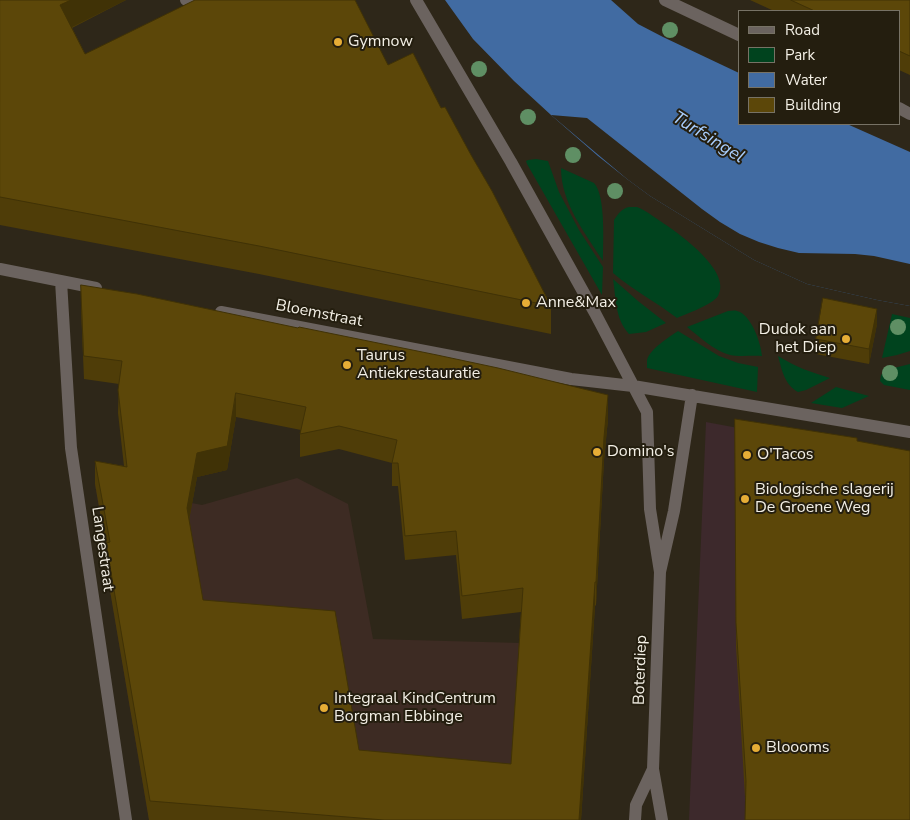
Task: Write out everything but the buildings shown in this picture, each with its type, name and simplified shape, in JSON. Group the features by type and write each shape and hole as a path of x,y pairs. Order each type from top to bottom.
{"street":[{"path":"186,0 196,0"},
{"path":"416,0 511,162 595,313 633,386 910,432"},
{"path":"665,0 738,34"},
{"path":"0,268 110,290"},
{"name":"Langestraat","path":"61,281 71,448 126,820"},
{"name":"Bloemstraat","path":"208,309 571,379 633,386"},
{"name":"Boterdiep","path":"633,386 647,412 650,509 660,572"},
{"name":"Boterdiep","path":"662,820 653,769 660,572 674,510 692,395"},
{"name":"Boterdiep","path":"635,820 636,805 653,769"}],"shaded area":[{"path":"706,422 910,460 910,820 689,820"},
{"name":"Integraal KindCentrum Borgman Ebbinge","path":"297,478 348,504 373,639 521,643 511,788 367,820 149,820 106,567 109,566 95,484 202,505"}],"green space":[{"path":"536,159 548,161 559,192 579,230 603,267 602,295 527,164 526,161"},
{"path":"561,168 594,183 598,189 603,220 603,261 575,217 565,193"},
{"path":"629,207 637,207 649,213 701,253 718,275 721,286 715,299 705,306 677,318 613,273 614,220 622,210"},
{"path":"613,279 666,323 646,332 629,334 621,322"},
{"path":"728,311 737,311 747,317 760,344 762,356 734,356 724,353 707,343 687,327"},
{"path":"892,314 910,318 910,351 882,358"},
{"path":"678,331 719,356 738,363 758,367 757,392 647,368 647,360 652,352"},
{"path":"778,356 803,369 830,378 798,392 787,381"},
{"path":"910,364 910,390 884,385 880,381 881,375 886,370"},
{"path":"836,387 869,396 842,408 811,403"}],"water":[{"name":"Turfsingel","path":"445,0 611,0 638,24 738,73 738,125 849,125 910,152 910,306 807,284 754,260 650,196 627,179 551,115 473,39"}],"pier":[{"path":"551,115 587,118 720,222 740,234 759,242 799,253 855,254 910,264 910,306 807,284 754,260 650,196"}],"place":[{"name":"Gymnow","path":"338,42"},
{"name":"Anne&Max","path":"526,303"},
{"name":"Dudok aan het Diep","path":"846,339"},
{"name":"Taurus Antiekrestauratie","path":"347,365"},
{"name":"Domino's","path":"597,452"},
{"name":"O'Tacos","path":"747,455"},
{"name":"Biologische slagerij De Groene Weg","path":"745,499"},
{"name":"Integraal KindCentrum Borgman Ebbinge","path":"324,708"},
{"name":"Bloooms","path":"756,748"}]}
